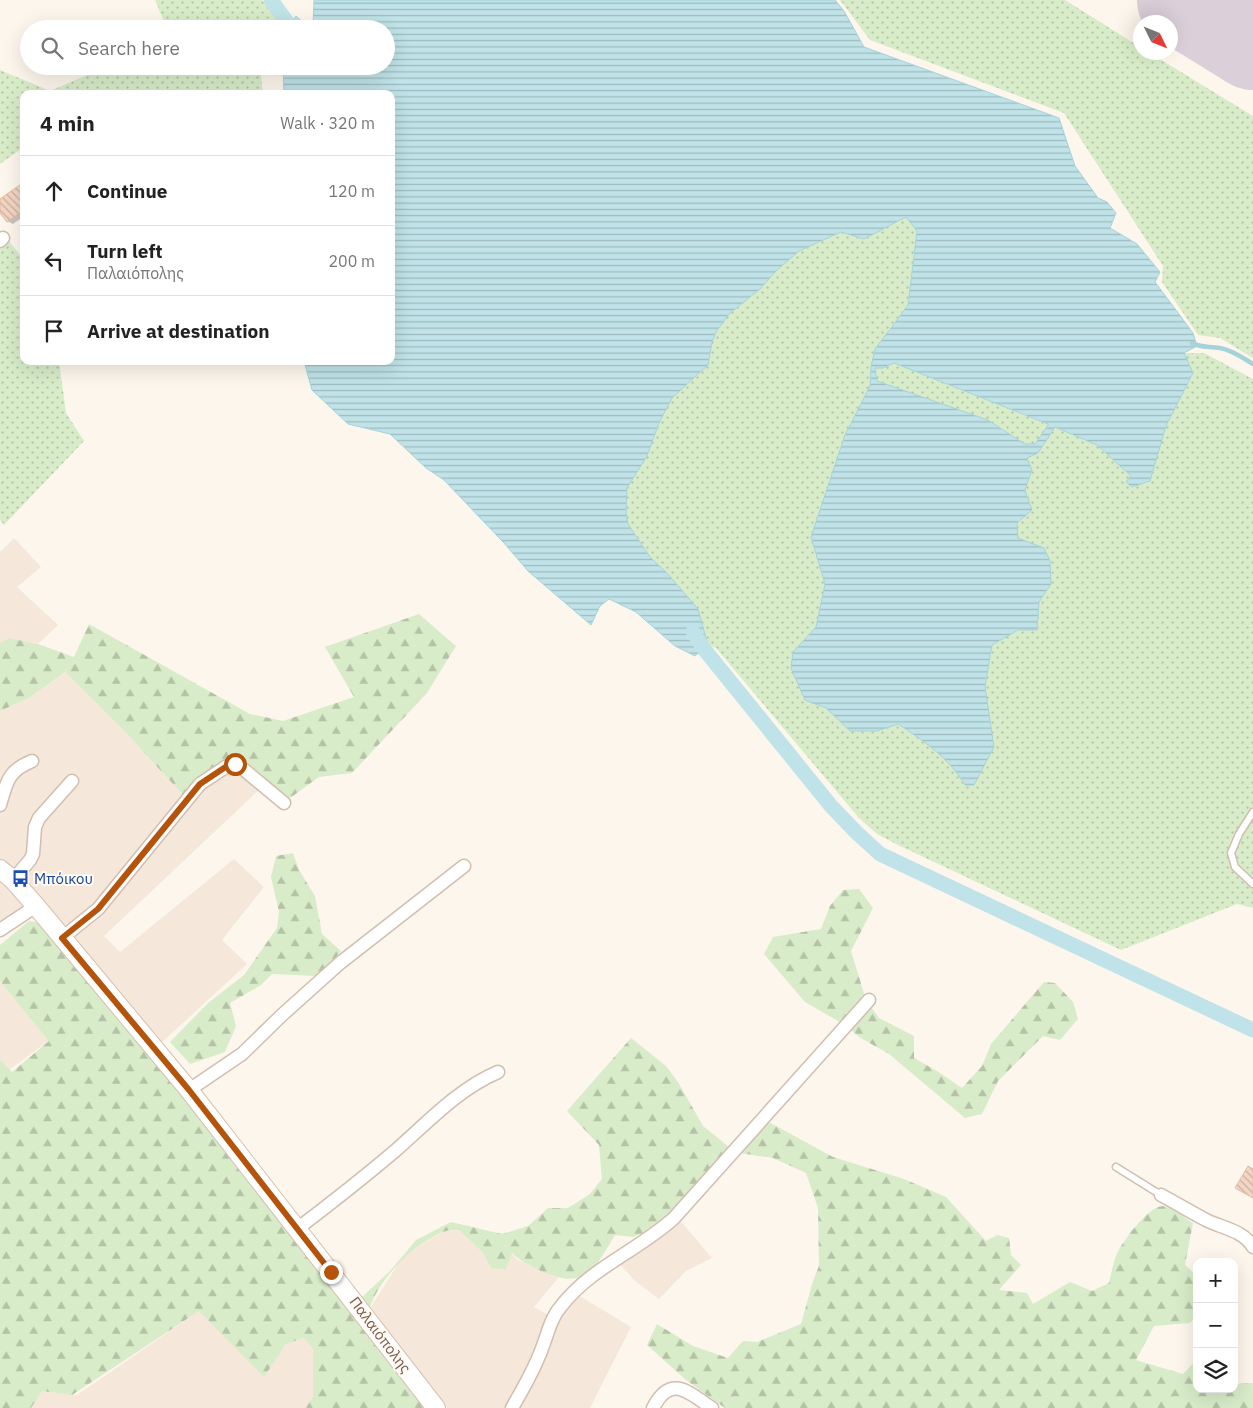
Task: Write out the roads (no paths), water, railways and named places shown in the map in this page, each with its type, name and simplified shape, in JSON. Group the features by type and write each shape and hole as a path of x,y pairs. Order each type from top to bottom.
{"main road":[{"name":"Παλαιόπολης","path":"6,874 36,906 189,1090 436,1408"}],"street":[{"path":"0,805 10,775 32,760"},
{"path":"62,938 98,909 200,784 227,766 235,764 242,768 284,803"},
{"path":"6,874 30,860 33,854 35,827 38,818 72,781"},
{"path":"189,1090 242,1054 340,962 464,866"},
{"path":"0,930 36,906"},
{"path":"512,1408 526,1384 544,1343 550,1322 565,1300 578,1287 649,1238 674,1218 869,1000"},
{"path":"297,1230 365,1177 456,1098 486,1077 498,1072"},
{"path":"1161,1195 1214,1224 1228,1228 1241,1235 1253,1247"},
{"path":"654,1408 660,1397 674,1388 683,1388 712,1408"}],"lane":[{"path":"1253,812 1239,834 1231,854 1235,867 1253,884"},
{"path":"1116,1167 1161,1195"}],"water":[{"path":"314,0 835,0 844,11 864,47 1059,118 1075,166 1098,198 1107,202 1116,213 1110,228 1137,244 1160,272 1155,282 1193,333 1197,346 1184,353 1193,373 1166,426 1150,481 1132,487 1126,482 1131,476 1097,445 1055,427 1038,453 1027,458 1032,470 1025,490 1032,510 1017,523 1018,538 1044,548 1050,561 1051,584 1039,602 1037,630 1018,630 992,645 985,687 994,747 974,785 965,785 944,758 898,724 877,731 850,731 826,708 805,700 791,668 793,652 816,627 825,584 811,537 845,435 870,386 871,367 875,349 908,305 917,231 906,217 864,239 841,232 799,251 776,271 760,289 729,314 716,332 712,342 708,365 672,398 659,423 647,456 627,488 626,512 628,524 650,557 667,573 698,609 708,645 695,656 675,646 636,612 609,599 600,606 591,625 528,571 444,480 426,468 390,434 348,424 312,390 305,365 395,365 395,90 284,90 283,75 395,75 395,20 313,20","holes":["894,363 1048,425 1035,444 1025,444 988,420 877,381 875,368 883,368"]}],"waterway":[{"path":"271,0 285,20"},
{"path":"1192,343 1198,346 1229,350 1253,364"},
{"path":"693,632 704,649 831,806 880,854 1253,1030"}],"place":[{"name":"Μπόικου","path":"20,879"}]}
